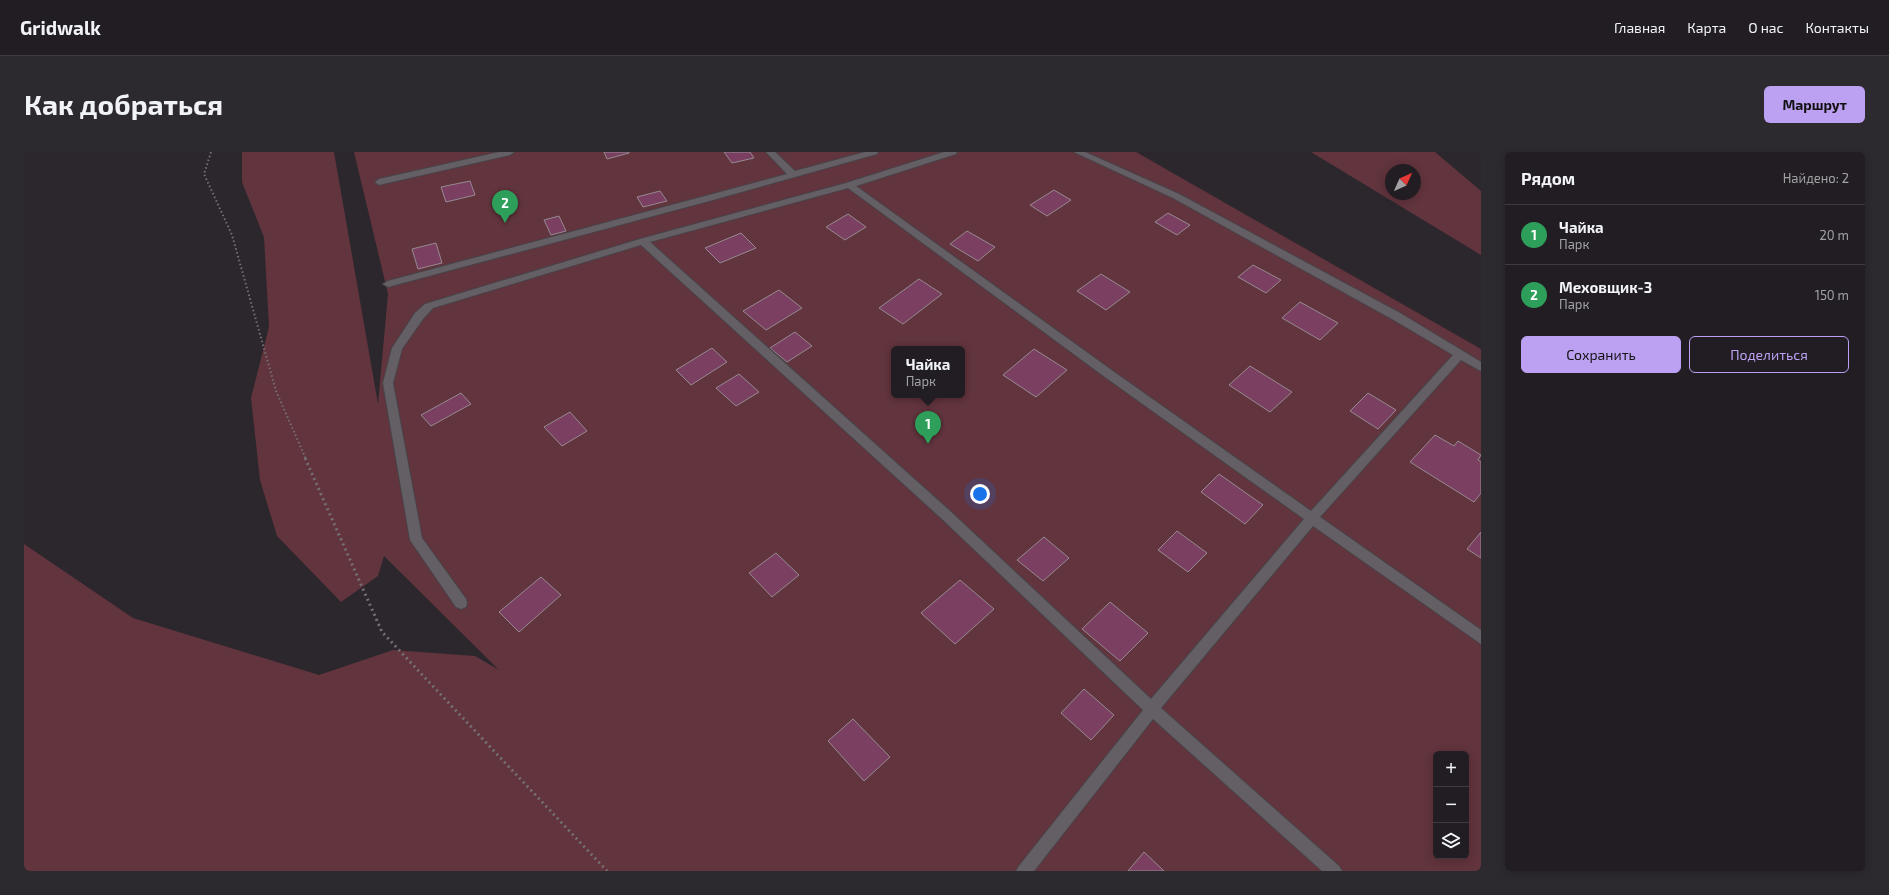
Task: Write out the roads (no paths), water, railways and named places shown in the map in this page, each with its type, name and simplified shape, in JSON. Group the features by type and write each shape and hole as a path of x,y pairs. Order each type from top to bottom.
{"lane":[{"path":"379,182 510,152"},
{"path":"770,152 794,175"},
{"path":"388,284 794,175 874,152"},
{"path":"462,603 416,540 388,382 397,348 418,316 429,306 643,241 849,185 953,152"},
{"path":"1078,152 1176,196 1396,316 1481,367"},
{"path":"849,185 1113,377 1313,517 1481,638"},
{"path":"643,241 946,515 1152,709 1334,871"},
{"path":"1024,871 1152,709 1313,517 1460,354"}],"place":[{"name":"Меховщик-3","path":"505,223"},
{"name":"Чайка","path":"928,444"}]}
